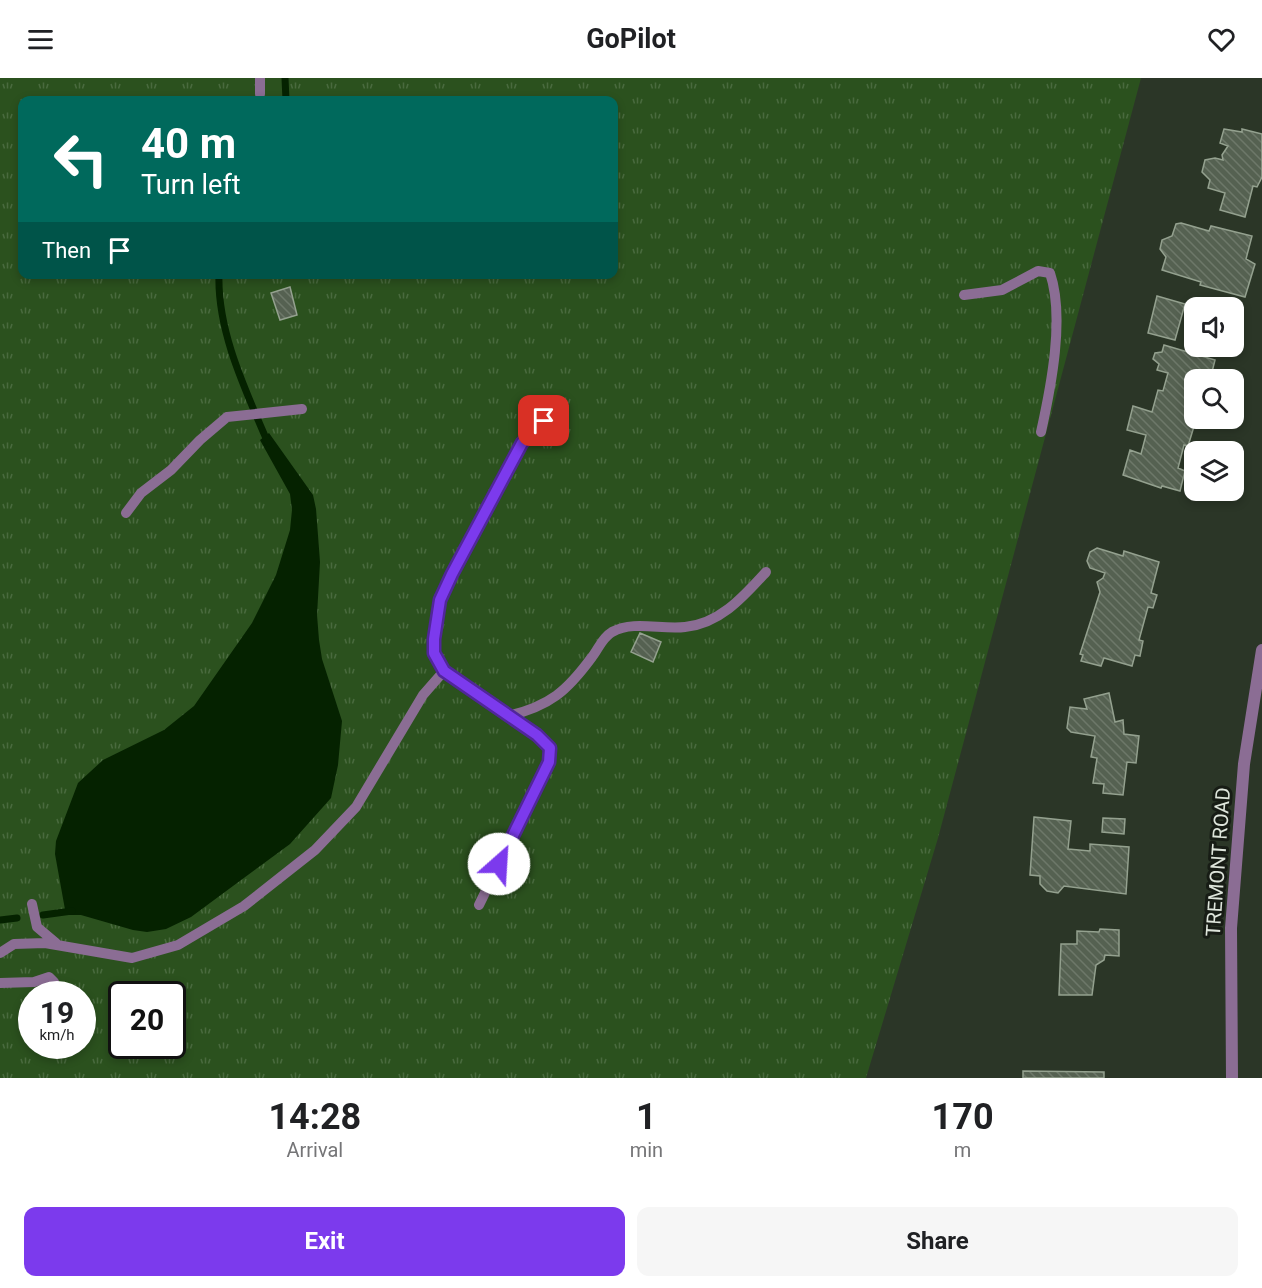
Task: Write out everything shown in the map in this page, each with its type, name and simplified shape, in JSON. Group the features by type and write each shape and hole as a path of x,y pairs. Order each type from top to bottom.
{"street":[{"name":"TREMONT ROAD","path":"1232,1078 1231,928 1244,764 1262,650"}],"lane":[{"path":"260,78 260,94"},
{"path":"964,295 1002,290 1038,271 1050,273 1056,291 1053,378 1041,432"},
{"path":"126,513 141,493 171,470 200,440 227,417 302,409"},
{"path":"479,905 549,762 550,748 537,735 444,671 434,653 440,600 522,443 558,412"},
{"path":"508,716 536,709 557,696 576,678 605,637 614,631 652,626 685,627 709,621 737,603 766,572"},
{"path":"0,953 14,944 45,943 132,958 178,945 244,906 315,850 356,807 423,695 444,671"},
{"path":"32,904 37,927 60,946"},
{"path":"37,981 49,977 53,981"},
{"path":"0,983 18,982"}],"green space":[{"path":"0,78 1141,78 938,838 866,1078 0,1078"}],"shaded area":[{"path":"269,433 313,495 316,509 320,562 317,615 319,640 322,659 342,721 338,765 331,798 290,844 191,917 166,929 147,932 81,915 66,915 55,854 56,841 78,783 103,760 164,730 194,706 252,623 276,575 290,530 292,510 290,494 260,440"}],"building":[{"path":"1224,129 1242,132 1242,129 1262,134 1262,177 1257,187 1253,186 1245,217 1220,210 1225,193 1208,188 1210,180 1202,172 1205,160 1215,158 1223,160 1222,155 1228,146 1220,143"},
{"path":"1181,223 1209,231 1211,226 1252,236 1246,259 1255,264 1245,297 1200,285 1201,282 1162,270 1166,257 1160,249 1162,240 1172,236 1176,224"},
{"path":"290,287 297,315 280,320 271,293"},
{"path":"1157,296 1184,304 1175,340 1148,333"},
{"path":"1164,345 1184,351 1184,357 1205,357 1215,360 1213,369 1184,369 1184,429 1193,429 1190,441 1184,441 1178,468 1184,471 1180,491 1162,486 1161,488 1123,475 1130,450 1141,454 1146,435 1127,430 1133,406 1152,412 1158,390 1163,391 1168,373 1157,370 1159,364 1153,359 1155,353 1162,352"},
{"path":"1097,548 1123,556 1124,551 1159,562 1151,593 1157,595 1153,608 1148,607 1139,640 1143,641 1140,656 1135,655 1132,666 1104,658 1101,666 1081,661 1083,655 1080,654 1100,592 1097,582 1103,578 1105,573 1090,568 1087,561 1090,552"},
{"path":"640,633 661,642 653,662 631,652"},
{"path":"1109,693 1115,722 1123,720 1124,734 1139,736 1136,763 1127,762 1123,795 1103,793 1104,784 1093,783 1097,758 1091,757 1095,736 1071,732 1067,728 1070,707 1087,709 1084,699"},
{"path":"1034,817 1071,821 1068,849 1090,851 1090,844 1129,847 1126,894 1064,886 1058,893 1047,891 1040,884 1040,876 1030,875"},
{"path":"1103,818 1125,819 1124,834 1102,832"},
{"path":"1100,929 1119,930 1119,956 1105,955 1104,960 1096,965 1092,995 1059,995 1061,944 1077,944 1077,931 1099,932"},
{"path":"1023,1071 1104,1072 1104,1078 1023,1078"}],"waterway":[{"path":"285,78 286,96"},
{"path":"219,279 223,318 234,361 268,443"},
{"path":"43,915 72,911"},
{"path":"0,920 17,918"}],"route":[{"path":"499,864 549,762 550,748 537,735 444,671 434,653 434,639 440,600 452,574 522,443 544,421"}]}
